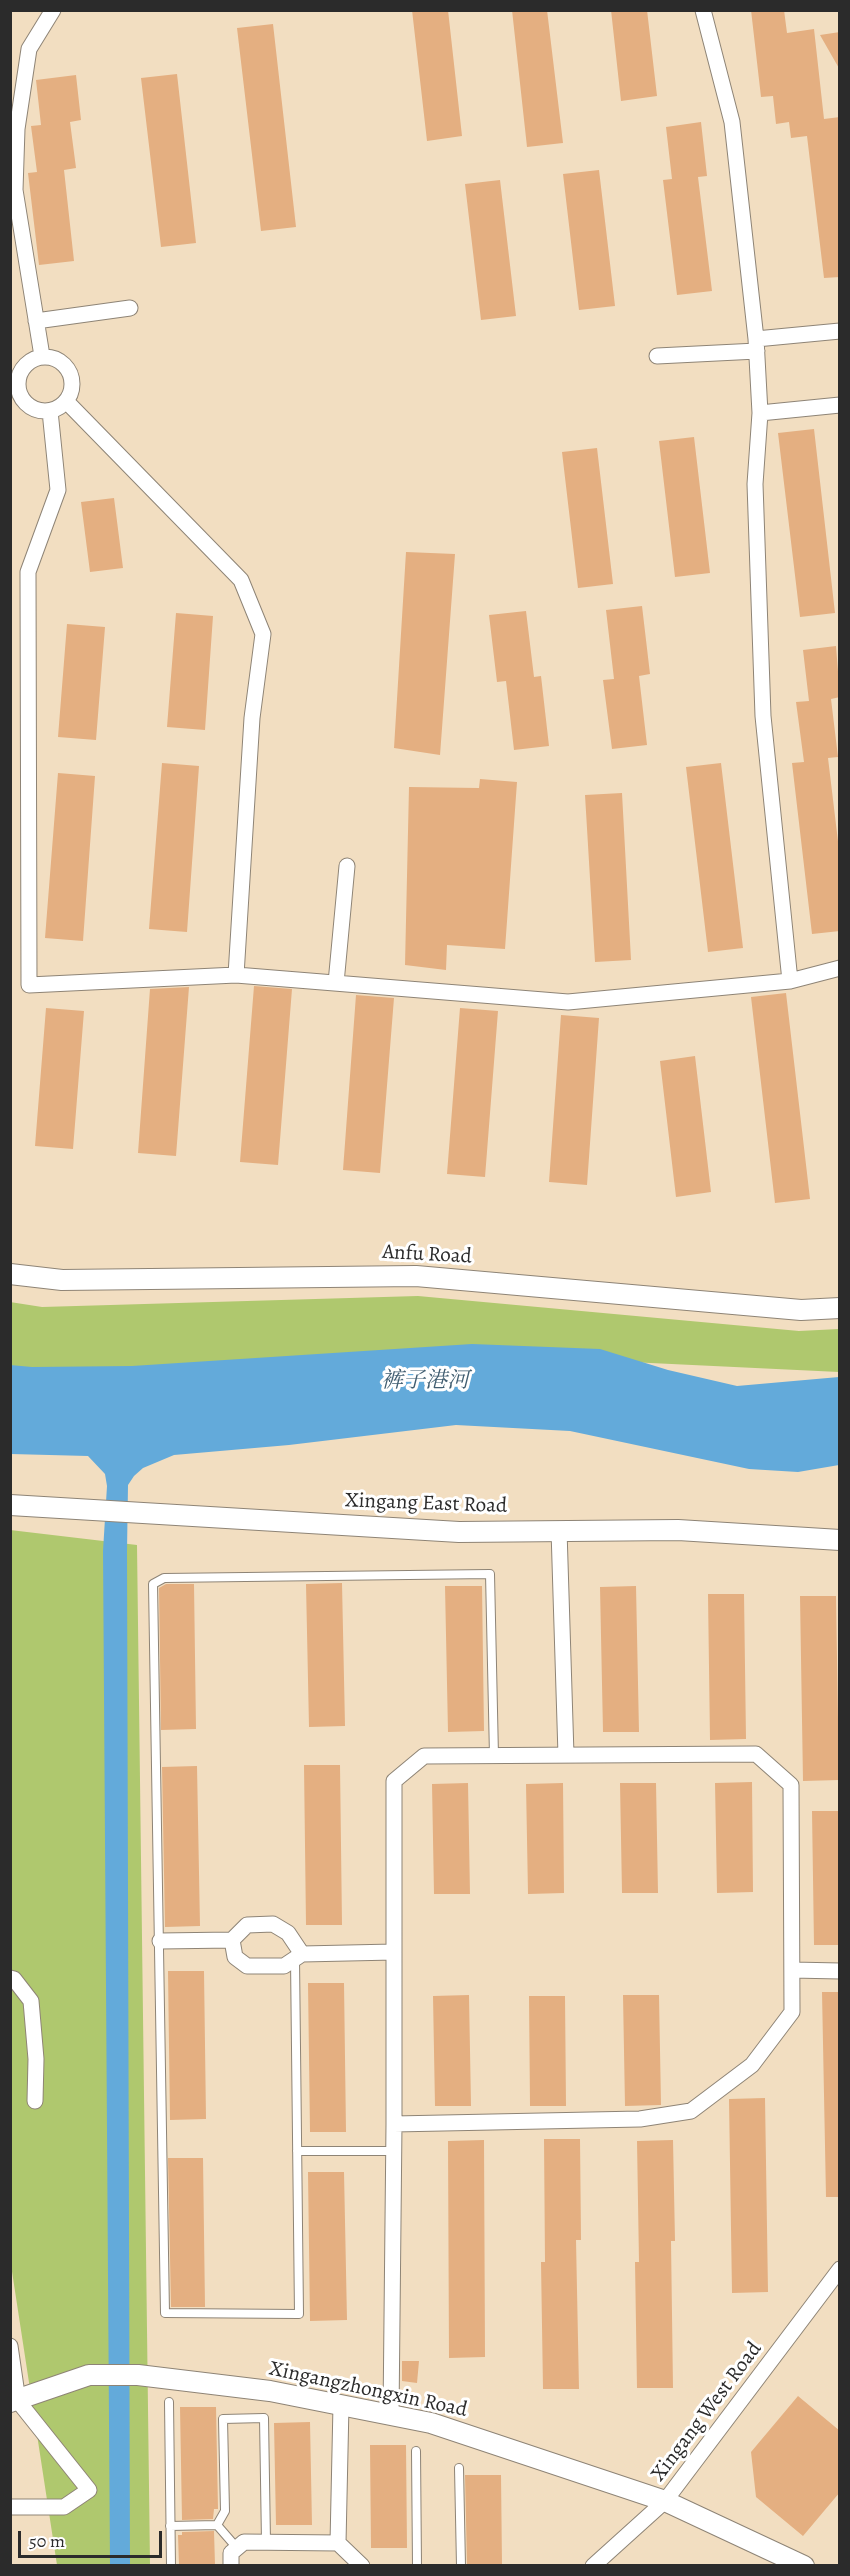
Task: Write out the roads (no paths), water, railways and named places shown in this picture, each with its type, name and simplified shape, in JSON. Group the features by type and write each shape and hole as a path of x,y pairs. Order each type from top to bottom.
{"street":[{"path":"42,356 15,190 17,129 29,49 53,10"},
{"path":"703,10 732,122 757,345 760,412 755,484 764,716 790,981"},
{"path":"36,321 130,308"},
{"path":"657,356 757,345 840,331"},
{"path":"42,356 60,360 71,375 71,393 66,401 50,411 32,409 25,403 14,378 26,363 42,356"},
{"path":"66,401 241,580 263,634 252,718 236,975"},
{"path":"760,412 840,405"},
{"path":"50,411 58,490 28,572 29,985 236,975 568,1002 790,981 840,968"},
{"path":"336,983 347,866"},
{"name":"Anfu Road","path":"10,1274 62,1280 416,1276 801,1310 840,1308"},
{"name":"Xingang East Road","path":"10,1505 459,1533 678,1530 840,1539"},
{"path":"559,1530 566,1755"},
{"path":"391,2415 394,1781 424,1756 756,1754 791,1785 792,2012 752,2065 691,2111 640,2119 394,2124"},
{"path":"160,1941 232,1940 247,1925 273,1924 288,1933 299,1957"},
{"path":"232,1940 235,1957 247,1966 284,1966 299,1957 394,1952"},
{"path":"792,1970 840,1971"},
{"path":"10,1978 14,1979 31,2001 36,2059 35,2102"},
{"name":"Xingang West Road","path":"592,2565 665,2502 840,2270"},
{"path":"10,2346 14,2401 89,2490 64,2507 10,2507"},
{"name":"Xingangzhongxin Road","path":"14,2401 89,2375 138,2375 270,2391 431,2423 665,2502 804,2565"},
{"path":"338,2542 341,2405"},
{"path":"231,2565 231,2553 244,2542 338,2542 362,2565"}],"lane":[{"path":"299,1957 297,2151 299,2314 165,2313 153,1584 164,1578 490,1574 494,1755"},
{"path":"297,2151 394,2151"},
{"path":"169,2402 171,2565"},
{"path":"217,2525 225,2511 223,2419 264,2418 266,2542"},
{"path":"416,2451 417,2565"},
{"path":"459,2468 461,2565"},
{"path":"170,2526 217,2525"},
{"path":"217,2525 237,2548"}],"water":[{"name":"裤子港河","path":"472,1344 600,1349 668,1370 737,1386 839,1377 839,1465 798,1472 749,1469 570,1431 456,1425 289,1445 174,1455 143,1468 128,1485 130,2565 110,2565 103,1551 107,1486 105,1474 88,1456 11,1454 10,1365 32,1367 132,1366"}]}
